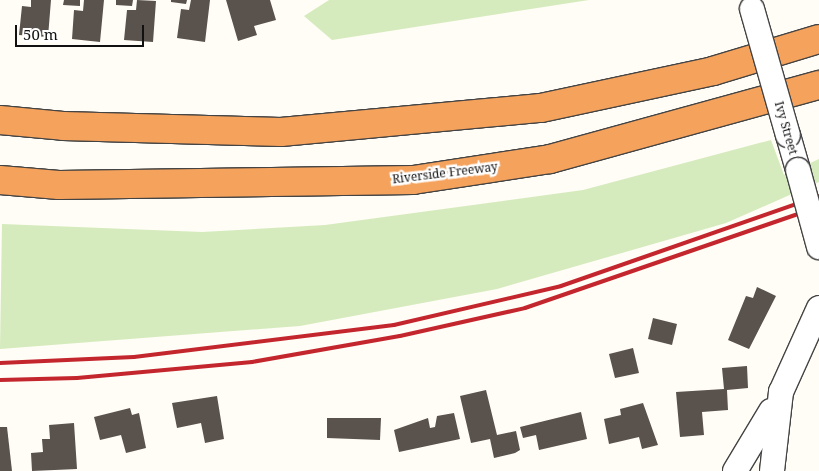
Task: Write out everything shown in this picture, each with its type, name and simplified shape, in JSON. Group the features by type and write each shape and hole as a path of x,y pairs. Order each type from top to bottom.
{"highway":[{"path":"0,120 63,126 281,132 541,108 713,71 819,39"},
{"name":"Riverside Freeway","path":"0,180 59,185 413,180 550,159 819,84"}],"street":[{"name":"Ivy Street","path":"752,5 819,247"},
{"path":"735,471 781,392 819,308"},
{"path":"772,471 781,392"}],"green space":[{"path":"329,0 589,0 332,40 304,16"},
{"path":"771,140 784,175 819,159 819,182 726,223 497,289 300,326 0,349 2,224 202,232 325,225 583,190"}],"building":[{"path":"31,0 51,0 48,37 19,35 22,6 31,7"},
{"path":"64,0 80,0 80,6 63,5"},
{"path":"84,0 104,0 100,42 72,39 74,10 83,11"},
{"path":"116,0 133,0 132,6 116,5"},
{"path":"137,0 156,1 153,42 124,40 127,10 136,10"},
{"path":"171,0 187,0 186,4 171,2"},
{"path":"191,0 210,0 205,42 177,38 181,9 189,10"},
{"path":"226,0 270,0 276,20 254,26 257,35 238,41"},
{"path":"757,287 776,296 749,349 728,340 746,296 753,298"},
{"path":"653,318 677,324 672,345 648,339"},
{"path":"633,348 639,373 615,378 609,354"},
{"path":"747,366 748,388 727,390 728,410 702,412 704,435 680,437 676,392 724,389 722,368"},
{"path":"486,390 497,435 516,431 520,450 515,453 494,458 490,439 471,443 460,396"},
{"path":"217,396 224,439 205,443 201,423 177,428 172,403"},
{"path":"643,403 658,445 642,449 639,437 609,444 604,419 621,415 620,409"},
{"path":"130,408 132,415 139,413 146,448 126,453 121,435 100,440 94,417"},
{"path":"581,412 587,439 539,450 536,435 523,438 520,427"},
{"path":"454,413 460,439 399,452 394,430 428,418 430,428 435,427 437,416"},
{"path":"327,418 381,418 380,440 327,438"},
{"path":"74,423 77,469 32,471 31,453 43,452 42,439 50,439 49,425"},
{"path":"0,427 7,427 12,471 0,471"}],"railway":[{"path":"0,363 134,357 394,325 561,286 819,196"},
{"path":"0,380 77,378 252,362 400,336 525,308 819,207"}]}
